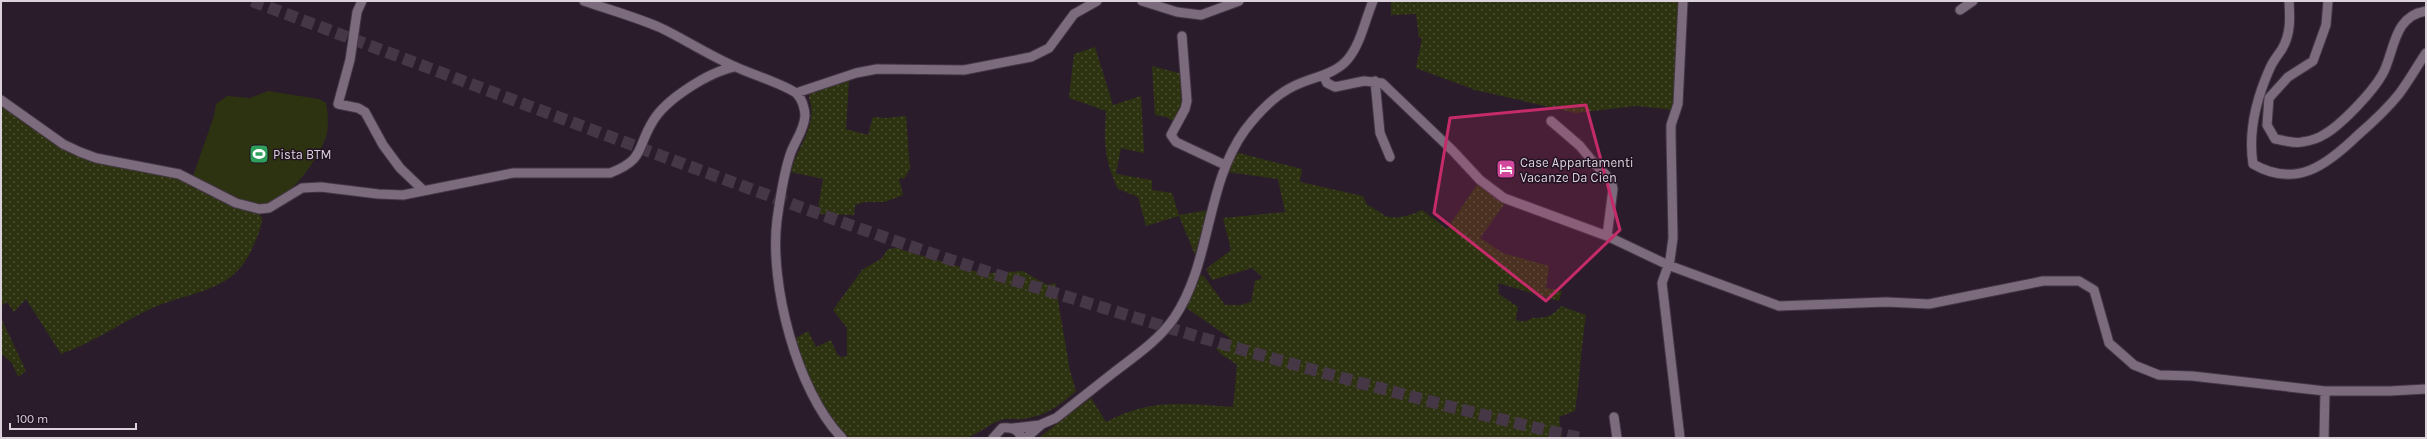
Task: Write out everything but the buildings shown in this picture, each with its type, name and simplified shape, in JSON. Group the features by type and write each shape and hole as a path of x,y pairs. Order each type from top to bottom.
{"street":[{"path":"362,1 357,12 350,60 338,104 358,108 365,112 383,145 423,190"},
{"path":"584,1 611,9 661,28 734,67 796,93 803,104 805,114 804,125 786,168 777,221 776,255 778,286 789,336 798,361 829,424 842,438"},
{"path":"606,1 611,9"},
{"path":"796,93 856,73 877,69 964,70 1031,57 1049,48 1074,14 1097,1"},
{"path":"1142,1 1177,12 1201,15 1239,1"},
{"path":"993,437 1002,428 1042,424 1056,418 1139,354 1174,318 1197,263 1225,165 1246,129 1266,106 1286,90 1340,67 1356,48 1372,1"},
{"path":"1680,438 1662,283 1668,265 1673,238 1670,136 1671,125 1678,104 1683,1"},
{"path":"1960,10 1973,1"},
{"path":"2288,1 2290,29 2283,48 2271,66 2260,96 2252,132 2251,148 2253,164 2268,173 2296,174 2321,167 2337,156 2383,113 2399,94 2426,53"},
{"path":"2328,1 2326,25 2313,61 2288,77 2269,98 2267,126 2275,139 2301,143 2325,134 2365,99 2385,70 2392,44 2402,24 2417,12 2426,11"},
{"path":"1182,36 1187,101 1185,109 1171,135 1176,142 1225,165"},
{"path":"1,100 63,144 80,152 96,158 178,174 236,203 250,207 269,208 302,188 320,187 397,195 513,173 610,173 629,164 636,158 652,121 661,110 713,72 734,67"},
{"path":"1323,75 1327,83 1335,87 1364,81 1375,81 1382,83 1490,189 1522,206 1607,236 1668,265 1779,306 1886,302 1928,304 2043,281 2079,281 2094,290 2109,343 2134,365 2159,375 2192,376 2325,391 2390,391 2426,388"},
{"path":"1375,81 1380,133 1390,157"},
{"path":"1551,121 1580,146 1592,162 1611,180 1613,189 1607,236"},
{"path":"2324,438 2325,391"},
{"path":"1614,417 1617,438"},
{"path":"1026,438 1042,424"},
{"path":"1013,428 1022,438"}],"highlighted area":[{"path":"1586,105 1620,230 1546,301 1434,213 1450,118"}],"green space":[{"path":"1391,1 1681,1 1674,110 1636,106 1576,113 1475,90 1416,68 1422,38 1419,38 1416,14 1391,15"},
{"path":"1095,47 1113,105 1141,96 1144,153 1121,148 1116,174 1152,180 1152,190 1172,193 1179,215 1209,210 1195,255 1179,216 1146,226 1138,197 1118,189 1110,168 1106,151 1106,111 1069,98 1074,54"},
{"path":"1152,66 1182,74 1184,103 1175,122 1166,117 1155,115"},
{"path":"849,81 846,129 868,135 873,117 886,118 906,116 910,169 904,179 899,178 903,195 885,202 864,202 855,205 854,215 817,214 823,179 791,172 809,126 811,117 809,98 810,93"},
{"name":"Pista BTM","path":"268,91 319,99 326,103 328,129 322,147 316,158 299,181 279,199 268,204 257,205 242,202 224,194 193,176 214,116 216,104 227,96 250,98"},
{"path":"1,106 49,140 74,153 176,177 237,207 259,214 262,218 261,228 246,261 235,273 223,282 209,289 148,310 95,339 61,354 26,299 14,312 7,302 1,306"},
{"path":"1235,152 1302,169 1300,182 1363,196 1367,205 1388,217 1403,217 1422,210 1447,229 1478,183 1506,202 1480,238 1503,253 1549,266 1546,288 1562,291 1559,301 1498,283 1499,294 1518,307 1516,320 1524,321 1532,318 1548,316 1554,313 1561,306 1586,315 1575,411 1559,417 1562,438 1038,438 1091,398 1106,422 1138,409 1168,404 1233,407 1237,365 1220,353 1216,348 1230,338 1185,307 1193,288 1196,287 1200,276 1203,275 1225,305 1241,305 1251,302 1255,281 1263,278 1252,268 1212,280 1206,269 1231,250 1223,218 1285,212 1278,179 1228,172"},
{"path":"896,248 974,271 990,273 1023,271 1047,285 1055,283 1070,371 1076,391 1058,406 1045,413 1031,418 1004,419 966,438 850,438 831,420 823,407 809,378 796,338 808,331 816,347 831,340 837,354 841,357 847,356 847,328 833,310 862,270 882,258 888,249"},
{"path":"1,318 26,371 18,377 12,363 1,353"}],"tunnel":[{"path":"252,1 725,180 954,261 1024,284 1320,372 1423,400 1580,438"}],"place":[{"name":"Pista BTM","path":"259,154"},
{"name":"Case Appartamenti Vacanze Da Cien","path":"1506,169"}]}
